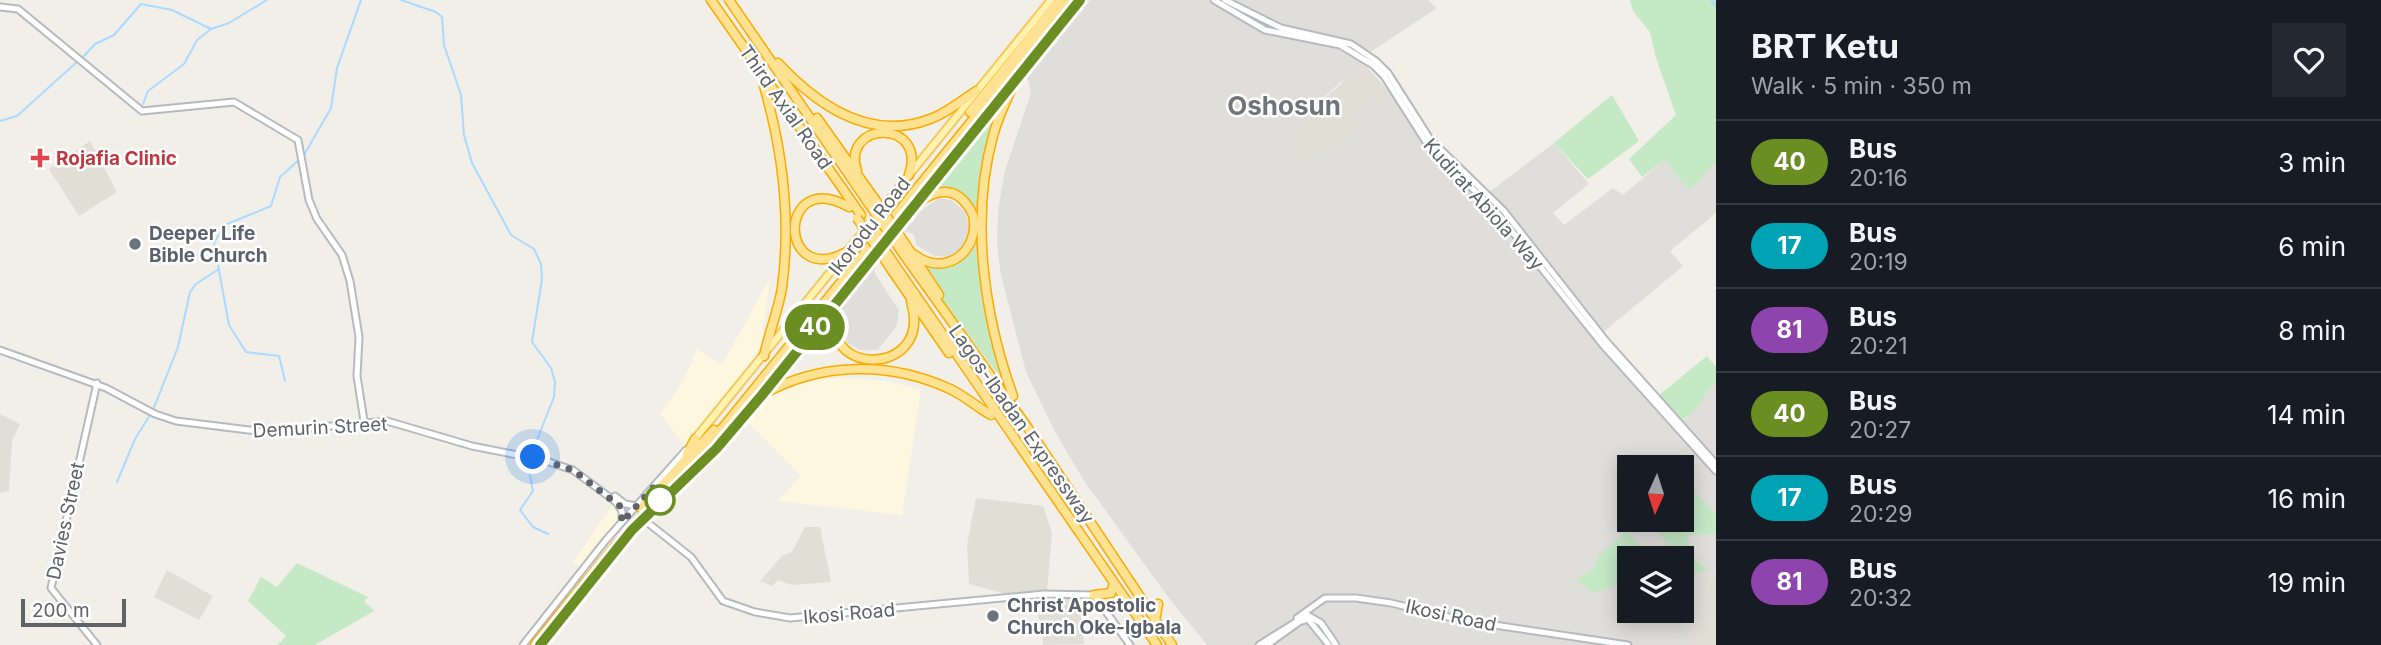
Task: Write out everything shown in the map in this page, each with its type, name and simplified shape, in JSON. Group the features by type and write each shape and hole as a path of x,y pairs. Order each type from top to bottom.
{"highway":[{"name":"Third Axial Road","path":"711,0 859,216"},
{"name":"Third Axial Road","path":"729,0 872,201"},
{"name":"Ikorodu Road","path":"530,645 637,508 686,464 714,430 1060,0"},
{"name":"Ikorodu Road","path":"538,645 615,545 1075,2"},
{"path":"753,36 795,82 832,111 871,124 894,127 928,120 976,91"},
{"path":"750,57 764,86 849,207 859,216"},
{"path":"778,63 861,180"},
{"path":"1015,81 998,121 990,151 984,228 991,319 1013,396 1028,428"},
{"path":"764,86 778,140 786,212 782,287 764,356"},
{"path":"872,201 854,162 856,151 868,136 881,132 896,135 906,144 912,158 909,175"},
{"path":"904,214 926,195 948,193 964,201 975,223 970,247 948,263 928,263 907,253"},
{"path":"849,207 830,198 811,200 798,212 794,236 804,253 816,259 835,259 853,248"},
{"name":"Lagos-Ibadan Expressway","path":"872,201 1028,428 1172,645"},
{"name":"Lagos-Ibadan Expressway","path":"859,216 1157,645"},
{"path":"907,253 996,377 1013,396"},
{"path":"893,267 909,296 991,415 1010,434"},
{"path":"839,298 833,321 838,341 848,353 870,361 895,355 910,340 915,316 909,296"},
{"path":"762,395 791,379 822,372 845,369 886,370 919,377 952,390 991,415"},
{"path":"686,464 695,439"},
{"path":"686,464 716,449"},
{"path":"1094,595 1113,592 1113,580"},
{"path":"1138,595 1157,601 1156,622 1179,645"}],"main road":[{"name":"Ikorodu Road","path":"695,439 853,248 1051,0"},
{"name":"Ikorodu Road","path":"716,449 762,395 904,214 1015,81 1075,2"}],"street":[{"name":"Kudirat Abiola Way","path":"1214,0 1265,30 1340,45 1362,56 1384,76 1426,142 1517,226 1606,341 1716,464"},
{"name":"Kudirat Abiola Way","path":"1225,0 1270,24 1339,39 1364,51 1388,73 1430,139 1526,247 1637,385 1716,471"},
{"path":"0,7 18,9 80,63 146,112 209,102 234,102 298,140 306,190 313,211 347,267 359,333 357,376 364,421"},
{"name":"Demurin Street","path":"0,348 97,383 176,421 255,432 330,429 387,421 472,446 529,455 583,476 621,507 622,522"},
{"name":"Davies Street","path":"97,383 51,588 97,645"},
{"name":"Demurin Street","path":"154,412 255,429 395,419 574,467 625,504 637,508"},
{"name":"Ikorodu Road","path":"523,645 622,522 695,439"},
{"name":"Ikorodu Road","path":"538,645 643,519 716,449"},
{"name":"Ikosi Road","path":"643,519 691,557 723,601 755,612 790,618 1044,594 1094,595"},
{"path":"1094,595 1130,645"},
{"name":"Ikosi Road","path":"1317,604 1328,597 1379,601 1461,620 1628,645"},
{"path":"1267,645 1317,604"},
{"path":"1317,604 1314,617 1329,645"},
{"path":"1259,645 1302,617 1314,617 1336,645"}],"shaded area":[{"path":"1090,0 1428,0 1437,8 1360,59 1367,67 1351,80 1345,78 1302,117 1299,164 1364,131 1353,114 1391,94 1413,128 1479,200 1554,143 1589,184 1553,213 1564,225 1613,188 1623,195 1664,160 1689,191 1716,162 1716,213 1670,251 1683,266 1595,339 1670,427 1688,417 1706,390 1716,382 1716,572 1706,575 1709,591 1694,594 1694,546 1617,546 1617,623 1687,623 1690,645 1207,645 1165,593 1083,479 1054,430 1026,372 1001,275 997,245 998,212 1004,174 1031,93 1027,76 1052,42"},
{"path":"1367,67 1391,94 1353,114 1365,131 1299,164 1289,137 1302,117 1341,84 1345,77 1351,80"},
{"path":"90,141 117,192 79,216 49,169"},
{"path":"939,198 951,200 965,212 969,225 968,239 963,248 949,257 935,256 916,245 914,234 903,231 875,266 875,274 899,310 897,325 878,350 860,350 847,342 839,330 838,312 843,301 858,282 868,278 865,270 904,222 913,222 919,212"},
{"path":"770,278 761,345 740,379 684,444 660,414 683,381 697,349 722,365"},
{"path":"820,379 887,381 921,389 902,515 778,501 801,476 744,418 768,393"},
{"path":"0,414 20,424 12,441 9,491 0,493"},
{"path":"976,498 1043,506 1052,533 1047,591 1006,594 969,584 967,545"},
{"path":"615,502 627,514 581,568 573,562"},
{"path":"805,527 820,527 831,582 792,585 778,580 772,586 760,581 782,556 792,552"},
{"path":"167,570 213,596 199,620 154,597"},
{"path":"1716,572 1716,645 1690,645 1687,623 1694,623 1694,593 1709,591 1706,575"},
{"path":"1032,599 1079,599 1084,644 1043,645 1042,627"}],"green space":[{"path":"1630,0 1716,0 1716,162 1689,191 1664,160 1642,177 1629,159 1676,115 1650,32 1633,11"},
{"path":"1612,95 1639,141 1588,179 1554,143"},
{"path":"1002,100 982,190 989,323 1004,382 940,298 920,262 947,264 968,254 975,245 977,221 972,206 939,190 928,192"},
{"path":"1707,356 1716,367 1716,382 1693,413 1681,420 1658,396"},
{"path":"1694,491 1716,515 1716,533 1686,536 1689,546 1670,546 1659,532 1694,532"},
{"path":"1624,532 1628,532 1640,546 1617,546 1617,585 1593,593 1576,580 1593,569 1600,554"},
{"path":"1694,559 1709,571 1694,574"},
{"path":"297,563 368,597 364,601 374,611 315,645 277,645 286,636 248,601 261,577 277,587"}],"waterway":[{"path":"143,104 148,91 184,64 197,40 211,29 229,23 267,0"},
{"path":"304,155 331,108 337,68 361,0"},
{"path":"401,0 436,12 442,17 444,45 461,95 464,135 472,163 511,235 534,249 541,264 542,279 532,342 551,368 555,382 554,397 531,455 529,471 533,491 520,510 533,527 548,534"},
{"path":"1711,0 1716,6"},
{"path":"82,58 95,44 114,35 141,4 172,10 211,29"},
{"path":"0,121 17,116 78,61"},
{"path":"285,381 279,356 246,352 229,325 214,243 225,225 271,206 280,177 300,159"},
{"path":"153,410 178,347 190,292 196,284 219,269"},
{"path":"117,482 135,439 150,415"}],"bus line":[{"name":"40","path":"540,645 632,530 673,487 716,449 762,395 904,214 1080,0"}],"place":[{"name":"Rojafia Clinic","path":"40,158"},
{"name":"Deeper Life Bible Church","path":"135,244"},
{"name":"Christ Apostolic Church Oke-Igbala","path":"993,616"}],"district":[{"name":"Oshosun","path":"1284,106"}],"route":[{"path":"533,457 583,476 617,502 621,507 622,522 656,485 660,500"}]}
